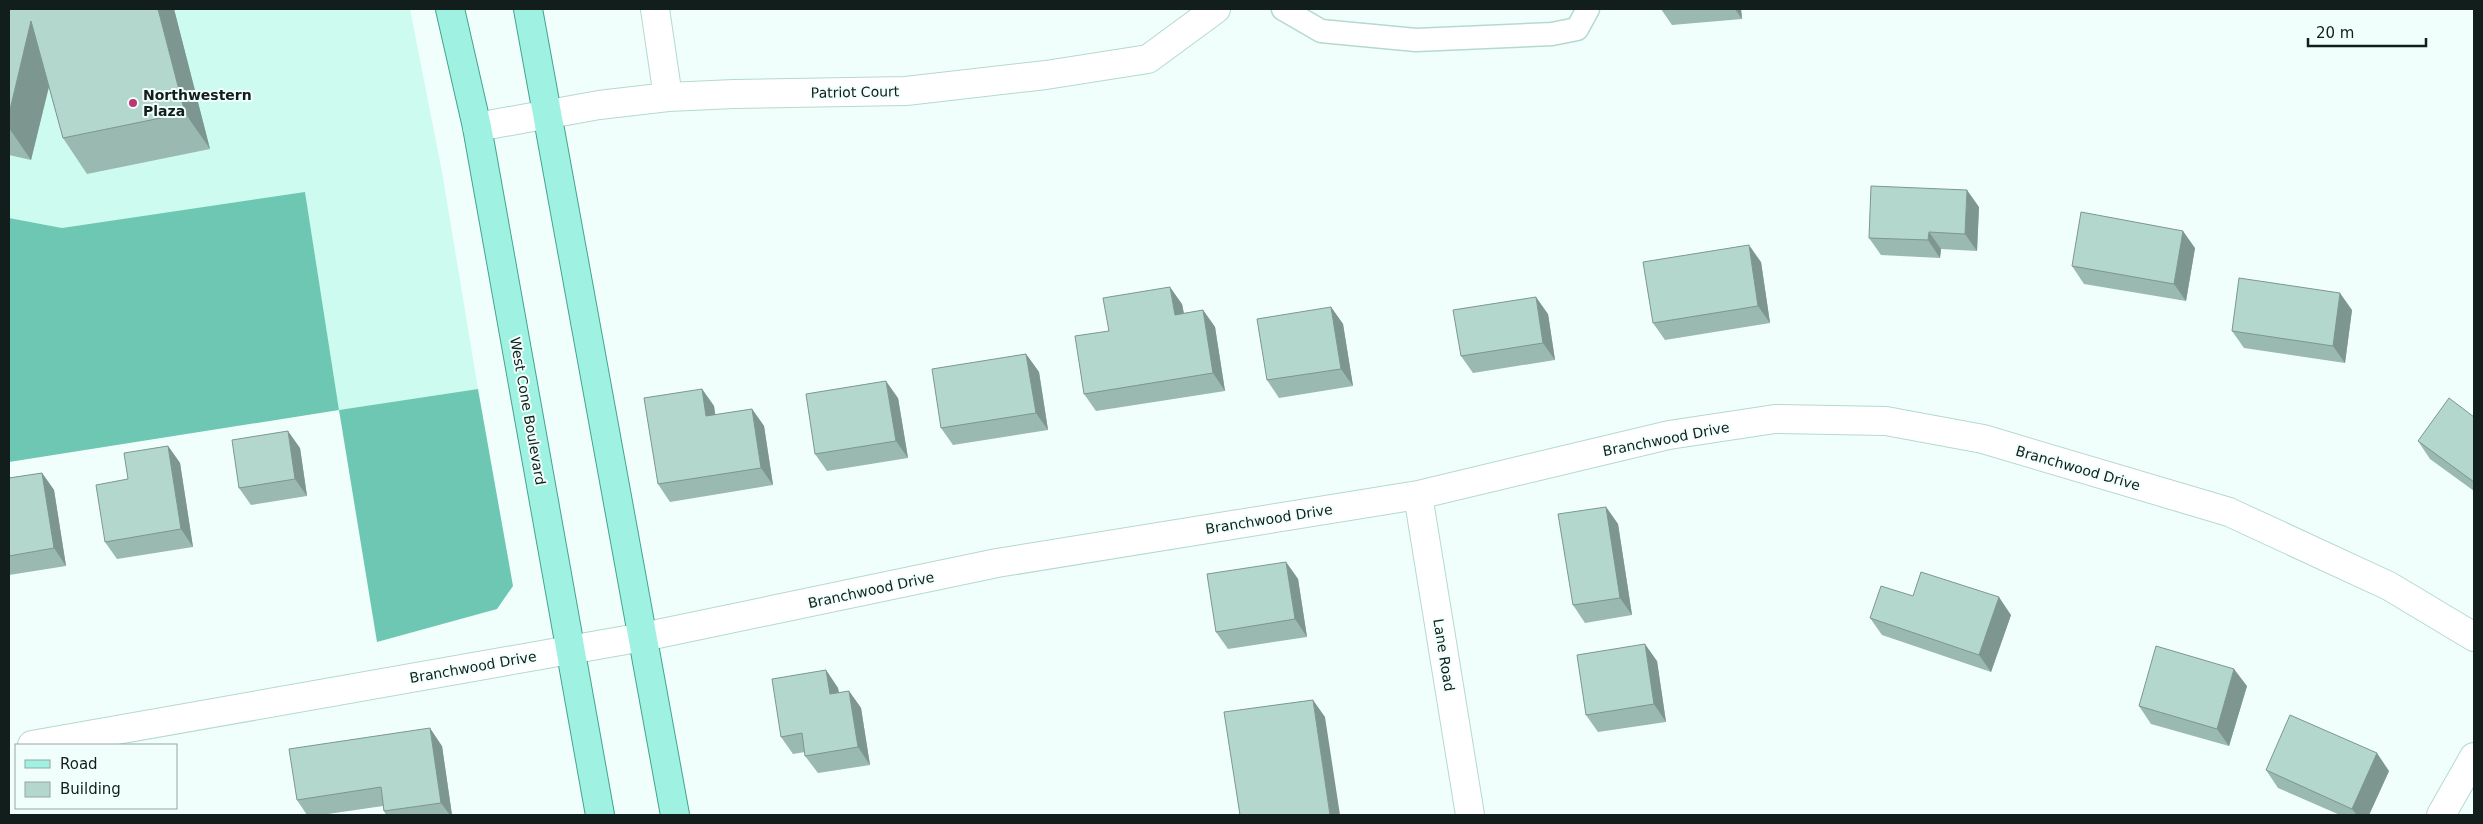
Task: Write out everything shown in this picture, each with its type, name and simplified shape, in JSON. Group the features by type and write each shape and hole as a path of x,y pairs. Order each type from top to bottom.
{"main road":[{"name":"West Cone Boulevard","path":"450,9 478,127 600,815"},
{"path":"528,9 549,115 675,815"}],"street":[{"path":"655,9 668,97"},
{"name":"Patriot Court","path":"478,127 600,105 668,97 906,91 1046,75 1148,59 1216,9"},
{"name":"Branchwood Drive","path":"38,744 643,637 997,564 1418,495 1669,435 1775,419 1886,421 1983,440 2229,512 2388,586 2474,637"},
{"name":"Lane Road","path":"1418,495 1470,815"},
{"path":"2441,815 2474,757"}],"lane":[{"path":"1283,9 1321,30 1416,40 1552,34 1576,29 1588,9"}],"shaded area":[{"name":"Northwestern Plaza","path":"9,9 410,9 442,172 478,389 339,410 305,193 62,228 9,218"}],"green space":[{"path":"305,192 339,410 9,462 9,218 62,228"},
{"path":"478,389 513,586 497,609 377,642 339,410"}],"building":[{"path":"9,9 158,9 185,113 63,138 31,21 9,114"},
{"path":"1871,186 1967,190 1965,234 1929,232 1928,240 1869,238"},
{"path":"2081,212 2183,231 2174,284 2072,266"},
{"path":"1749,245 1758,306 1653,323 1643,262"},
{"path":"2239,278 2340,293 2333,346 2232,331"},
{"path":"1170,287 1175,315 1203,310 1213,373 1084,394 1075,336 1109,331 1103,298"},
{"path":"1536,297 1543,343 1461,356 1453,310"},
{"path":"1331,307 1341,369 1267,380 1257,319"},
{"path":"1026,354 1036,413 941,428 932,369"},
{"path":"886,381 896,441 815,454 806,394"},
{"path":"702,389 706,416 752,409 761,468 658,484 644,398"},
{"path":"2449,398 2474,417 2474,482 2418,441"},
{"path":"288,431 295,479 239,488 232,440"},
{"path":"168,446 181,529 105,542 96,485 128,479 124,453"},
{"path":"42,473 54,548 9,556 9,478"},
{"path":"1606,507 1620,598 1573,605 1558,514"},
{"path":"1286,562 1295,619 1216,632 1207,574"},
{"path":"1921,572 1999,597 1979,655 1870,618 1881,586 1913,596"},
{"path":"1645,644 1654,704 1586,715 1577,655"},
{"path":"2156,646 2234,669 2217,729 2139,706"},
{"path":"826,670 830,694 849,691 858,747 805,756 802,733 781,737 772,679"},
{"path":"1313,700 1330,815 1240,815 1224,712"},
{"path":"2290,715 2377,753 2352,809 2266,770"},
{"path":"430,728 441,803 384,811 381,787 297,800 289,749"}],"place":[{"name":"Northwestern Plaza","path":"133,103"}]}
